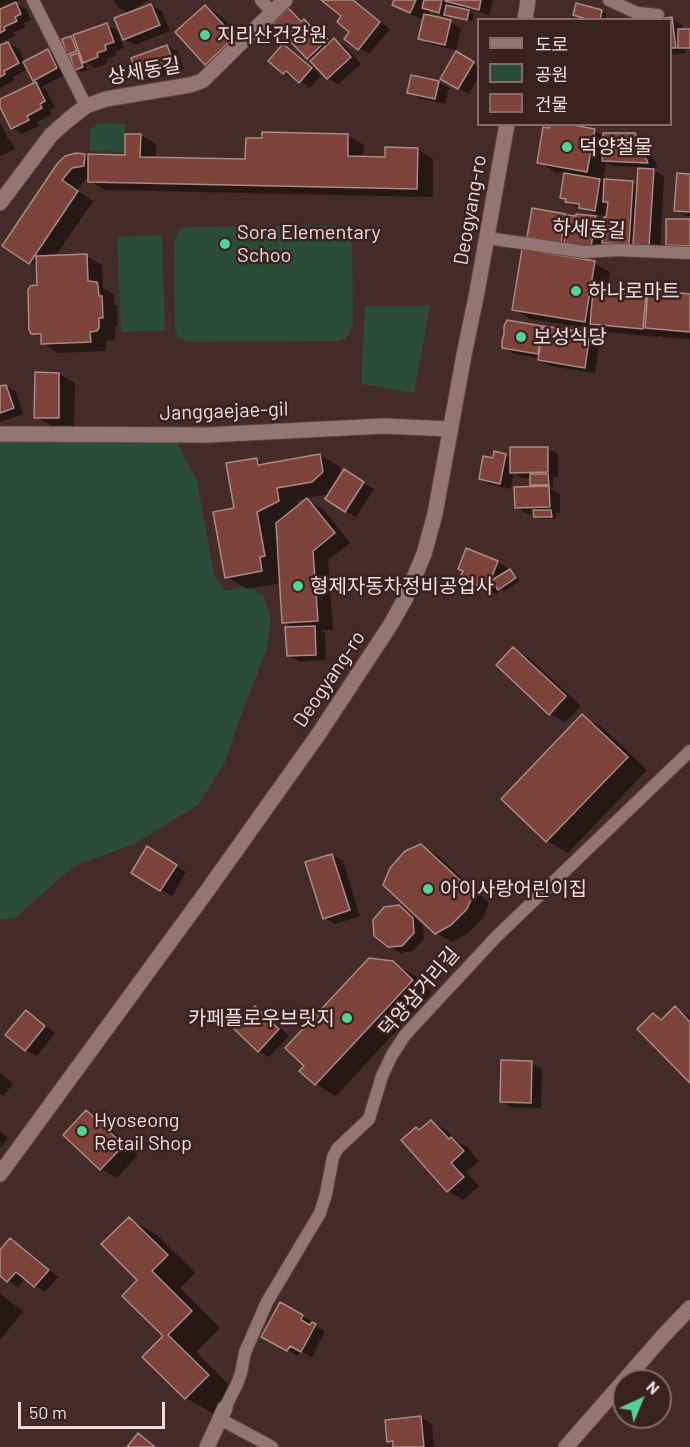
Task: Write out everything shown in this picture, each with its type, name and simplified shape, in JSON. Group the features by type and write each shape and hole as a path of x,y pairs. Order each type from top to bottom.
{"main road":[{"name":"상세동길","path":"0,203 51,135 87,106 106,99 202,81 285,0"},
{"path":"525,18 528,0"},
{"name":"Deogyang-ro","path":"0,1174 318,735 391,624 406,597 430,538 507,126"},
{"name":"Janggaejae-gil","path":"0,434 207,435 384,426 450,429"},
{"path":"566,1447 664,1334 690,1308"},
{"name":"덕양삼거리길","path":"207,1447 222,1414"}],"lane":[{"name":"상세동길","path":"33,0 87,106"},
{"path":"261,0 272,12"},
{"path":"609,0 637,13 658,15"},
{"name":"하세동길","path":"487,238 585,252 617,250 690,253"},
{"name":"덕양삼거리길","path":"222,1414 237,1384 245,1352 267,1302 320,1212 333,1157 338,1148 369,1119 382,1076 405,1035 496,937 690,751"},
{"path":"222,1414 272,1447"}],"green space":[{"path":"99,123 125,124 124,152 90,151 90,130"},
{"path":"335,226 346,231 352,243 353,325 345,339 337,341 191,342 178,337 175,330 174,243 181,229 188,227"},
{"path":"162,235 165,330 121,332 117,237"},
{"path":"365,306 430,306 414,393 361,384"},
{"path":"0,434 173,435 197,480 214,575 225,591 247,586 263,595 271,618 267,649 225,762 198,805 134,844 74,866 14,919 0,919"}],"building":[{"path":"321,0 353,0 380,22 358,50 344,39 349,32 337,22 341,16"},
{"path":"394,0 416,0 410,13 392,5"},
{"path":"424,0 442,0 439,13 422,8"},
{"path":"446,0 481,0 479,10"},
{"path":"16,2 21,14 15,17 17,21 4,27 5,30 0,33 0,9"},
{"path":"576,3 602,10 600,18 583,18 573,15"},
{"path":"151,4 160,25 123,40 114,18"},
{"path":"205,5 235,37 205,65 175,32"},
{"path":"446,5 469,10 467,20 444,15"},
{"path":"288,8 301,21 304,19 315,31 317,28 328,39 307,59 273,23"},
{"path":"424,14 451,20 445,45 418,39"},
{"path":"672,17 676,48 672,48 672,18 665,18"},
{"path":"107,23 114,42 105,45 106,50 97,53 98,57 83,63 73,35"},
{"path":"678,29 690,29 690,48 678,48"},
{"path":"71,36 77,51 67,55 62,39"},
{"path":"334,38 351,57 327,79 310,61"},
{"path":"8,42 19,63 4,71 5,74 0,77 0,45"},
{"path":"283,44 312,68 299,83 286,71 283,74 268,61"},
{"path":"167,45 174,63 138,76 131,58"},
{"path":"48,49 57,68 33,81 23,62"},
{"path":"456,51 474,62 458,89 440,79"},
{"path":"78,53 83,67 75,70 70,56"},
{"path":"411,75 439,81 435,99 407,93"},
{"path":"36,82 45,101 40,104 42,108 27,116 29,120 11,129 0,107 0,99"},
{"path":"550,126 579,126 595,129 587,172 537,163 543,127 549,128"},
{"path":"262,132 348,134 348,156 385,157 385,147 418,148 417,189 88,182 88,154 125,155 125,134 141,134 140,157 245,159 246,138 262,138"},
{"path":"603,133 635,133 648,163 602,161"},
{"path":"76,153 85,154 84,166 72,168 62,180 78,191 29,264 2,246 57,164 65,156"},
{"path":"638,168 654,169 649,246 633,244"},
{"path":"564,173 600,179 595,211 579,208 579,204 565,202 566,199 560,198"},
{"path":"677,173 690,174 690,212 674,211"},
{"path":"604,179 633,181 629,244 602,243 608,202 603,202"},
{"path":"532,208 566,214 561,243 527,237"},
{"path":"576,214 596,216 591,247 564,243 568,215 576,216"},
{"path":"666,219 690,219 690,246 666,245"},
{"path":"522,249 595,261 585,322 512,310"},
{"path":"87,254 88,281 97,282 99,296 102,296 103,318 99,318 99,328 97,331 90,332 91,342 41,344 41,334 31,334 29,330 28,290 30,286 37,285 36,256"},
{"path":"648,290 690,294 690,332 645,328"},
{"path":"593,291 646,296 643,329 590,324"},
{"path":"507,320 542,326 538,354 502,348 504,326"},
{"path":"543,326 590,333 585,368 538,360"},
{"path":"35,372 59,373 59,418 34,418"},
{"path":"6,385 14,408 0,413 0,386"},
{"path":"510,447 548,447 548,472 510,473"},
{"path":"494,451 506,454 500,484 479,479 483,456 493,458"},
{"path":"320,454 323,472 312,482 277,488 279,501 257,512 265,556 260,557 262,571 225,578 213,512 234,508 226,463 257,458 258,465"},
{"path":"344,469 364,482 345,512 325,499"},
{"path":"530,474 548,474 549,485 530,485"},
{"path":"549,486 550,507 515,508 514,487"},
{"name":"형제자동차정비공업사","path":"307,498 335,533 313,551 318,621 282,623 276,523"},
{"path":"533,510 551,510 552,517 534,517"},
{"path":"466,548 498,561 487,589 471,583 472,579 461,575 463,571 458,569"},
{"path":"510,569 516,578 498,590 492,580"},
{"path":"315,626 316,655 287,656 285,627"},
{"path":"513,647 566,696 549,715 496,665"},
{"path":"582,714 628,757 546,842 501,799"},
{"name":"아이사랑어린이집","path":"421,844 474,893 467,909 451,925 435,934 383,885 390,868 405,851"},
{"path":"147,846 177,865 160,891 131,873"},
{"path":"332,854 350,910 323,919 305,862"},
{"path":"399,905 413,918 414,933 402,946 388,947 374,936 373,920 384,907"},
{"path":"369,958 393,961 413,980 315,1085 299,1071 304,1066 285,1048"},
{"path":"255,1006 279,1029 258,1052 234,1029"},
{"path":"675,1006 690,1022 690,1083 637,1029 653,1013 661,1020"},
{"path":"26,1010 45,1026 25,1051 5,1035"},
{"path":"501,1060 532,1061 531,1103 500,1102"},
{"path":"86,1110 124,1145 100,1170 63,1135"},
{"path":"431,1120 464,1151 451,1163 464,1177 447,1192 401,1140 416,1127 419,1130"},
{"path":"129,1217 168,1255 152,1271 192,1311 168,1335 209,1375 185,1399 142,1357 163,1336 122,1296 137,1280 101,1244"},
{"path":"10,1238 49,1270 34,1287 16,1272 7,1282 0,1276 0,1250"},
{"path":"280,1302 303,1315 301,1320 310,1325 312,1322 316,1324 301,1352 290,1346 287,1351 261,1337"},
{"path":"421,1416 424,1447 393,1447 393,1441 387,1442 385,1420"},
{"path":"138,1433 155,1447 127,1447"}],"place":[{"name":"지리산건강원","path":"205,35"},
{"name":"덕양철물","path":"567,147"},
{"name":"Sora Elementary Schoo","path":"225,244"},
{"name":"하나로마트","path":"576,291"},
{"name":"보성식당","path":"521,337"},
{"name":"형제자동차정비공업사","path":"298,586"},
{"name":"아이사랑어린이집","path":"428,889"},
{"name":"카페플로우브릿지","path":"347,1018"},
{"name":"Hyoseong Retail Shop","path":"82,1131"}]}
